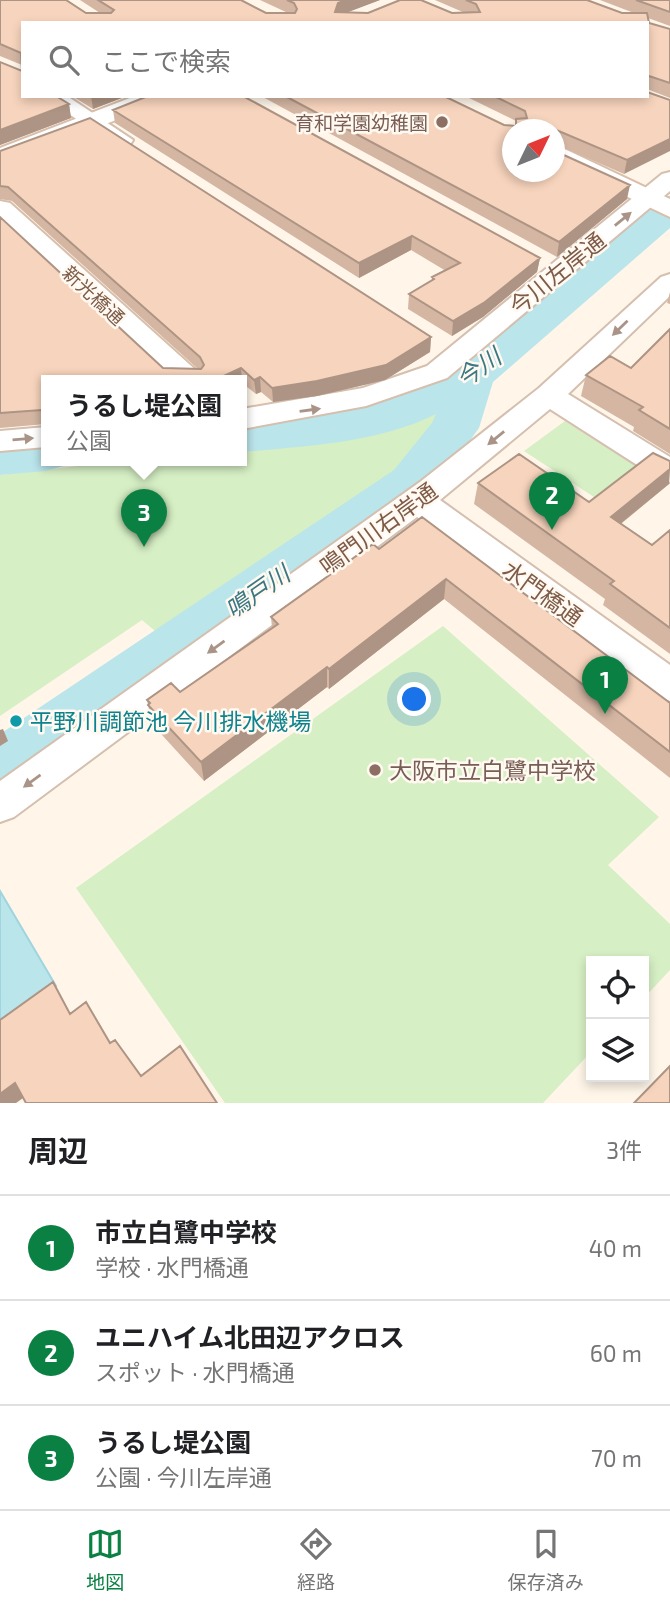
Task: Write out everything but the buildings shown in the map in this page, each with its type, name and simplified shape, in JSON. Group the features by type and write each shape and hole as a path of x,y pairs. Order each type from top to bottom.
{"street":[{"path":"56,98 139,151"},
{"path":"0,157 152,98"},
{"path":"565,156 662,196"},
{"name":"今川左岸通","path":"247,418 327,408 411,384 437,372 547,265 662,196"},
{"name":"新光橋通","path":"0,209 180,375"},
{"name":"鳴門川右岸通","path":"0,804 417,500 549,395 670,282"},
{"path":"434,340 457,355"},
{"path":"549,395 670,471"},
{"path":"0,441 41,437"},
{"name":"水門橋通","path":"417,500 670,685"}],"green space":[{"path":"450,405 442,425 421,450 397,472 161,636 142,620 0,716 0,475 78,466 247,466 247,447 348,435 400,424"},
{"path":"565,421 641,469 600,501 524,451"},
{"name":"大阪市立白鷺中学校","path":"443,626 659,817 608,865 670,924 670,970 649,993 649,956 586,956 586,1057 543,1103 225,1103 76,888"}],"water":[{"path":"0,891 56,986 0,1024"}],"waterway":[{"name":"今川","path":"472,376 670,208"},
{"name":"鳴戸川","path":"0,770 412,483 455,428 472,376"},
{"name":"今川","path":"247,435 320,428 398,413 472,376"},
{"name":"今川","path":"0,458 41,454"}],"place":[{"name":"育和学園幼稚園","path":"442,122"},
{"name":"ユニハイム北田辺アクロス","path":"552,530"},
{"name":"うるし堤公園","path":"144,547"},
{"name":"市立白鷺中学校","path":"605,714"},
{"name":"平野川調節池 今川排水機場","path":"16,721"},
{"name":"大阪市立白鷺中学校","path":"375,770"}]}
